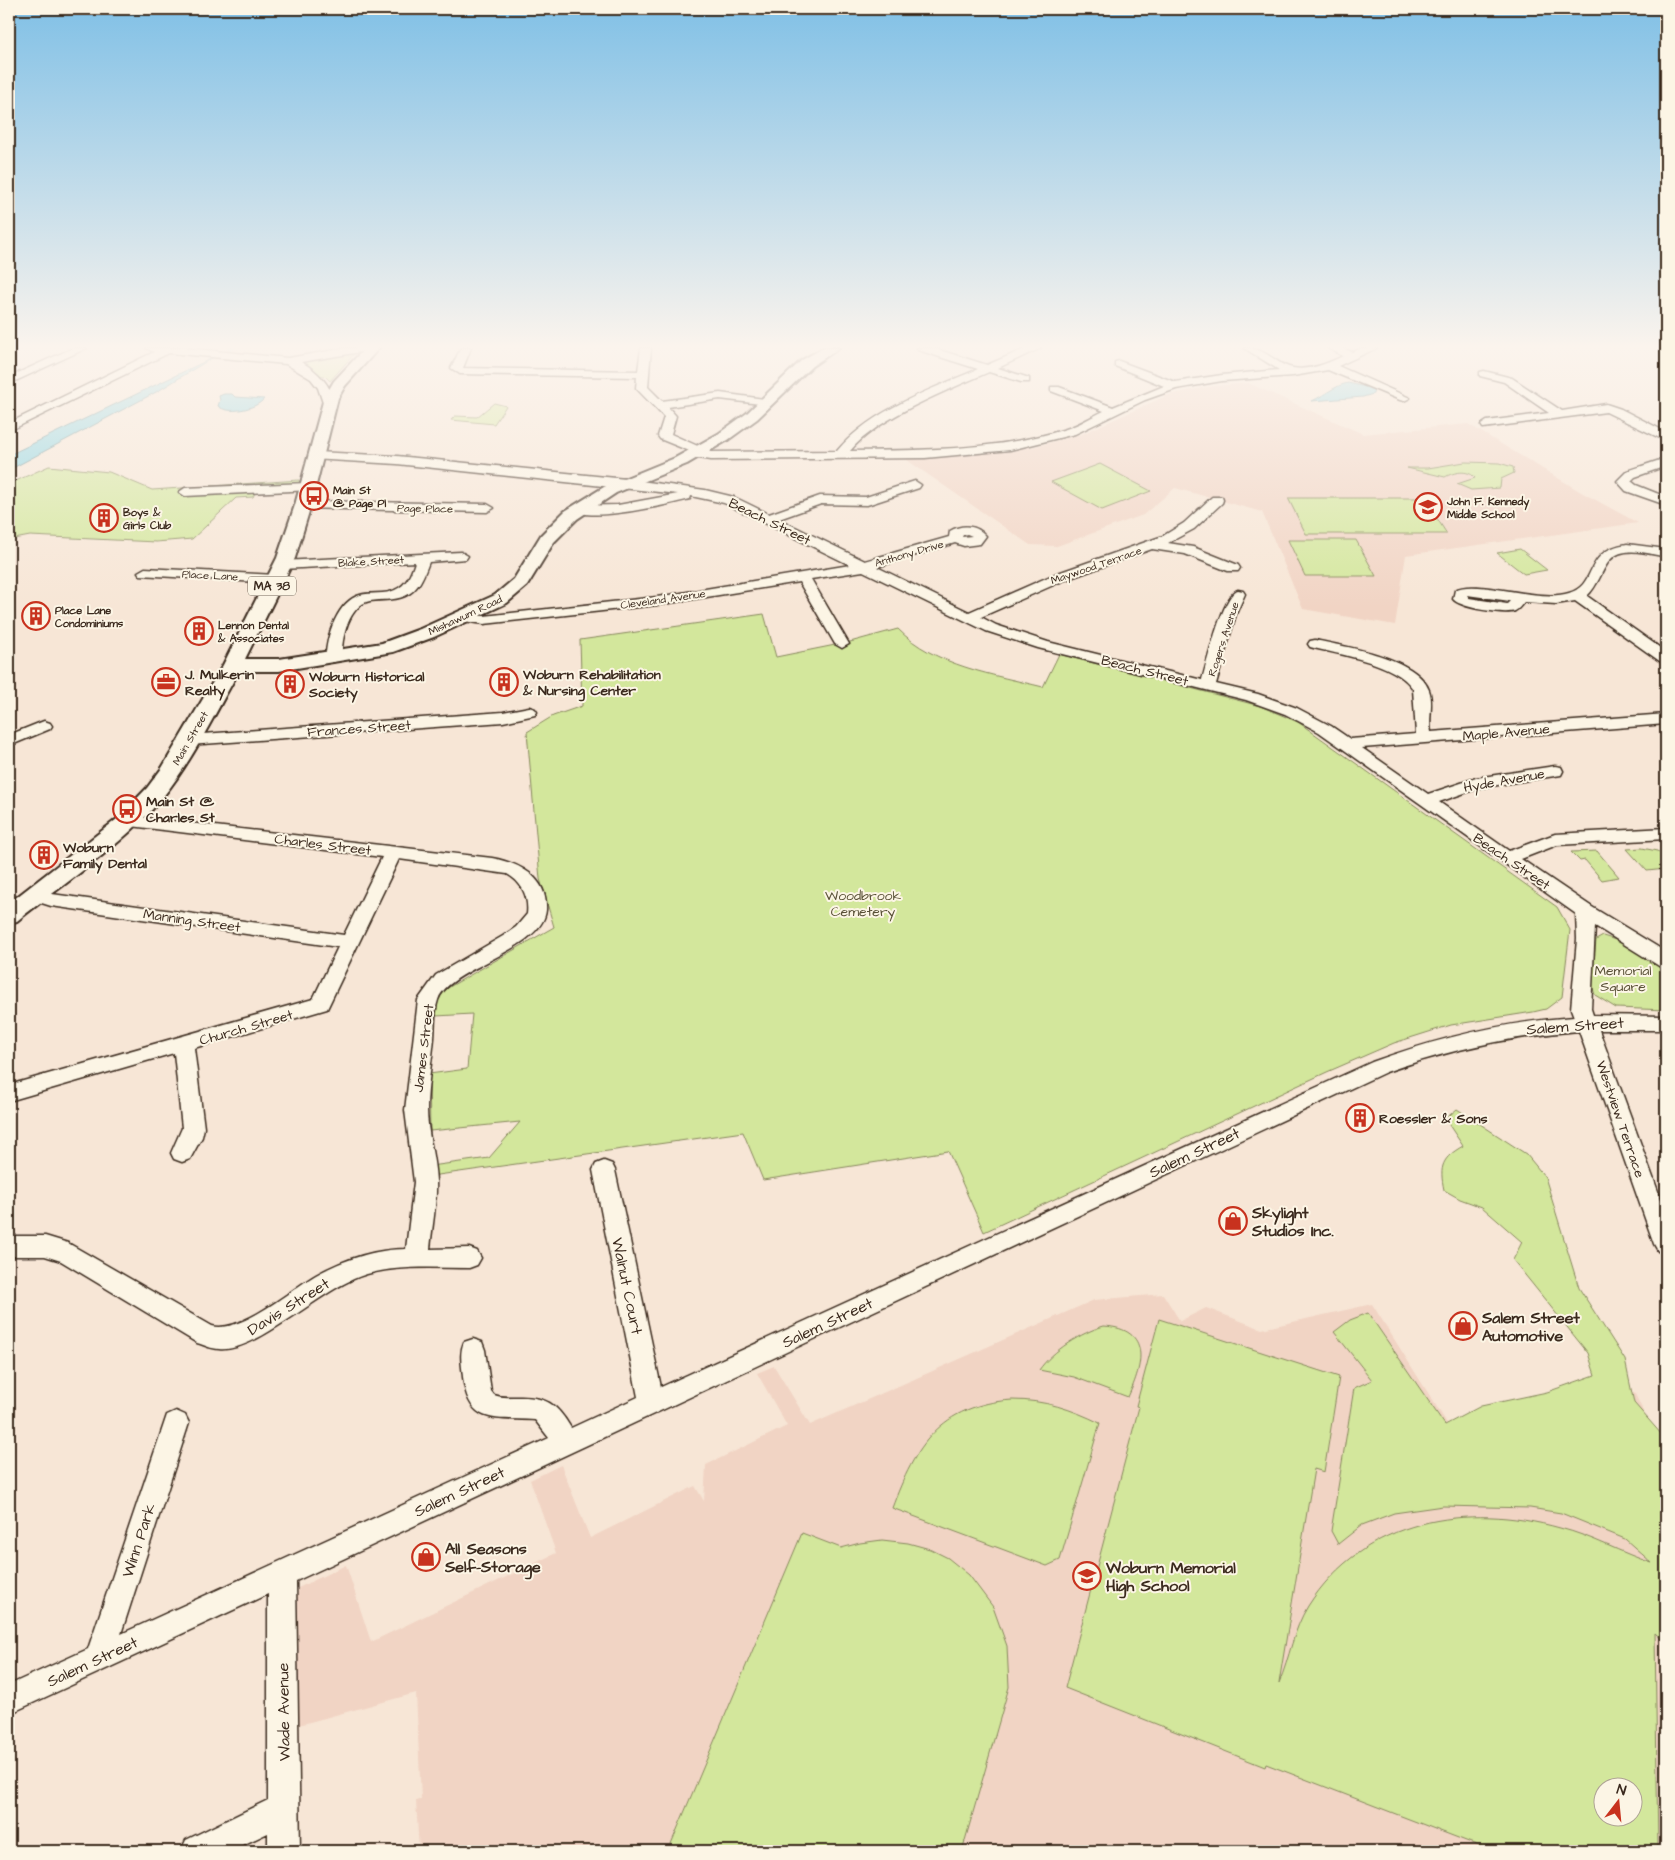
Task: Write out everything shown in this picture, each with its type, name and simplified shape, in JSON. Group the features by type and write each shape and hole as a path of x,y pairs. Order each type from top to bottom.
{"main road":[{"name":"Main Street","path":"9,915 129,821 155,793 189,740 230,669 279,572 303,504 321,435"},
{"name":"Mishawum Road","path":"230,669 280,666 394,645 501,599 517,587 547,539 560,524 580,509 626,483 699,452 726,435"},
{"name":"Mishawum Road","path":"208,707 225,692 259,673 280,666"},
{"path":"230,669 259,673"}],"street":[{"path":"664,435 665,437 707,456 926,454 1010,446 1060,435"},
{"path":"841,454 849,441 858,435"},
{"path":"316,456 383,459 626,483 693,492"},
{"path":"1666,462 1631,474 1623,481 1631,488 1666,501"},
{"path":"768,519 820,500 867,501 915,485"},
{"path":"185,492 307,487"},
{"name":"Beach Street","path":"580,509 594,510 622,507 676,498 693,492 729,500 966,618 1002,632 1043,645 1256,698 1291,711 1346,744 1584,911 1666,961"},
{"name":"Maywood Terrace","path":"966,618 1060,577 1152,546 1181,532 1217,500"},
{"name":"Page Place","path":"303,504 487,508"},
{"name":"Anthony Drive","path":"862,566 956,539"},
{"path":"1152,546 1188,550 1233,568"},
{"path":"1521,597 1576,595 1588,588 1605,558 1614,551 1638,549 1666,553"},
{"name":"Blake Street","path":"279,572 461,556"},
{"path":"334,657 334,647 346,612 363,598 396,594 407,589 424,558"},
{"name":"Cleveland Avenue","path":"462,617 484,620 642,603 862,566"},
{"name":"Place Lane","path":"145,572 279,572"},
{"path":"804,577 842,644"},
{"name":"Rogers Avenue","path":"1208,686 1229,614 1238,594"},
{"path":"1576,595 1666,658"},
{"path":"1315,644 1381,662 1413,678 1422,692 1422,728 1426,739"},
{"name":"Frances Street","path":"189,740 503,717 529,712"},
{"name":"Maple Avenue","path":"1346,744 1666,719"},
{"path":"9,740 44,726"},
{"name":"Hyde Avenue","path":"1426,801 1476,783 1555,771"},
{"name":"Charles Street","path":"129,821 478,862 517,870"},
{"path":"1507,858 1555,840 1666,834"},
{"name":"Church Street","path":"9,1093 320,1004 393,852"},
{"name":"James Street","path":"416,1258 425,1182 416,1110 428,1000 443,980 516,937 533,922 537,910 531,886 524,874 517,870"},
{"name":"Manning Street","path":"35,895 60,901 350,942"},
{"path":"1584,911 1586,939 1581,1009 1587,1023"},
{"name":"Salem Street","path":"9,1700 1379,1067 1433,1047 1472,1037 1532,1027 1587,1023 1666,1023"},
{"name":"Westview Terrace","path":"1587,1023 1666,1244"},
{"path":"182,1153 193,1128 183,1044"},
{"name":"Walnut Court","path":"604,1170 652,1402"},
{"name":"Davis Street","path":"9,1246 45,1246 68,1252 206,1335 220,1339 244,1334 325,1282 351,1269 379,1261 416,1258 469,1258"},
{"path":"473,1350 479,1393 484,1402 495,1407 540,1410 548,1415 565,1442"},
{"name":"Winn Park","path":"99,1658 176,1423"},
{"name":"Wade Avenue","path":"282,1573 284,1851"},
{"path":"197,1851 284,1809"}],"shaded area":[{"name":"John F. Kennedy Middle School","path":"1079,435 1486,435 1581,492 1638,523 1406,555 1395,625 1303,609 1262,512 1175,488 1143,515 1057,546 1030,545 904,458 927,458 1033,447"},
{"name":"Woburn Memorial High School","path":"1163,1294 1180,1321 1206,1308 1262,1329 1372,1304 1447,1423 1540,1396 1634,1392 1659,1444 1666,1445 1666,1851 438,1851 437,1847 419,1851 416,1801 421,1799 416,1693 299,1725 298,1588 346,1565 371,1642 556,1553 530,1480 561,1465 590,1538 695,1486 704,1501 706,1465 787,1426 757,1373 774,1366 810,1425 1094,1300"}],"green space":[{"path":"1465,462 1499,463 1513,467 1514,473 1501,479 1500,488 1471,490 1457,484 1475,478 1469,473 1457,473 1445,477 1407,468 1428,468"},
{"path":"1100,464 1151,491 1102,510 1051,482"},
{"path":"49,466 109,472 152,490 299,480 302,491 255,493 253,497 236,498 192,539 156,542 30,536 9,540 9,484"},
{"path":"1288,498 1424,498 1447,534 1306,534"},
{"path":"1288,540 1356,540 1376,576 1305,576"},
{"path":"1520,549 1547,570 1524,574 1497,553"},
{"name":"Woodbrook Cemetery","path":"764,614 776,657 850,642 898,629 913,642 947,660 986,673 1043,687 1059,654 1260,706 1298,722 1557,907 1570,930 1562,997 1546,1009 1451,1025 1394,1043 1327,1072 984,1232 948,1151 763,1180 743,1132 431,1176 431,1166 489,1158 520,1122 430,1131 429,1074 467,1069 472,1014 436,1016 438,995 554,927 540,879 527,732 553,716 582,706 580,640"},
{"path":"1642,848 1657,851 1666,857 1666,869 1647,871 1627,849"},
{"path":"1597,851 1619,877 1602,880 1585,860 1580,861 1571,852"},
{"name":"Memorial Square","path":"1603,936 1619,941 1666,970 1666,1010 1616,1008 1595,995 1592,985 1596,940"},
{"path":"1457,1109 1526,1154 1545,1177 1579,1288 1625,1360 1634,1403 1662,1435 1666,1436 1666,1643 1655,1633 1658,1851 1492,1851 1266,1764 1265,1767 1065,1688 1139,1407 1136,1406 1159,1319 1339,1377 1324,1472 1314,1469 1279,1683 1303,1615 1331,1576 1358,1553 1388,1536 1420,1524 1454,1518 1489,1517 1525,1520 1572,1531 1652,1563 1625,1539 1561,1513 1530,1508 1443,1506 1394,1513 1362,1525 1338,1544 1331,1531 1354,1388 1372,1380 1334,1332 1350,1320 1368,1313 1445,1425 1481,1406 1547,1392 1595,1375 1588,1353 1513,1260 1522,1242 1482,1207 1460,1199 1444,1190 1442,1169 1446,1159 1463,1146 1445,1119"},
{"path":"1104,1326 1119,1329 1130,1334 1137,1341 1140,1361 1128,1397 1074,1377 1039,1370 1059,1349 1086,1333"},
{"path":"1012,1400 1024,1400 1058,1406 1100,1423 1060,1560 1047,1566 892,1508 910,1466 921,1448 948,1420 966,1410"},
{"path":"802,1533 841,1548 882,1540 908,1543 930,1549 948,1558 969,1575 993,1607 1007,1646 1009,1687 962,1851 668,1851"}],"water":[{"path":"51,435 75,435 9,470 9,455"}],"place":[{"name":"Main St @ Page Pl","path":"314,496"},
{"name":"John F. Kennedy Middle School","path":"1428,507"},
{"name":"Boys & Girls Club","path":"104,518"},
{"name":"Place Lane Condominiums","path":"36,616"},
{"name":"Lennon Dental & Associates","path":"199,631"},
{"name":"J. Mulkerin Realty","path":"166,682"},
{"name":"Woburn Rehabilitation & Nursing Center","path":"504,682"},
{"name":"Woburn Historical Society","path":"290,684"},
{"name":"Main St @ Charles St","path":"127,809"},
{"name":"Woburn Family Dental","path":"44,855"},
{"name":"Roessler & Sons","path":"1360,1118"},
{"name":"Skylight Studios Inc.","path":"1233,1221"},
{"name":"Salem Street Automotive","path":"1463,1326"},
{"name":"All Seasons Self-Storage","path":"426,1557"},
{"name":"Woburn Memorial High School","path":"1087,1576"}]}
